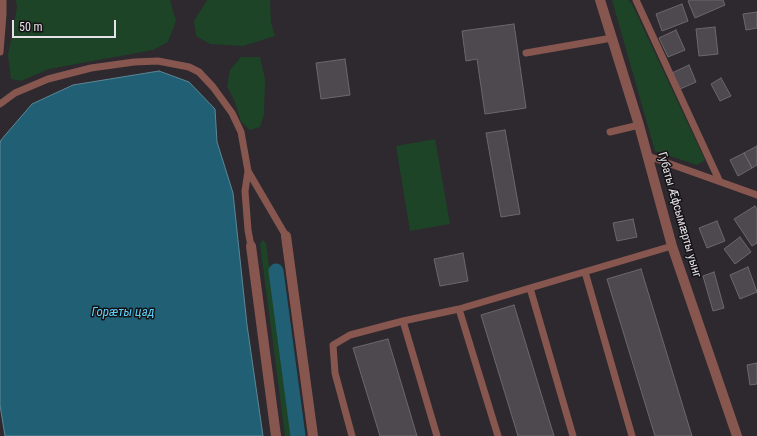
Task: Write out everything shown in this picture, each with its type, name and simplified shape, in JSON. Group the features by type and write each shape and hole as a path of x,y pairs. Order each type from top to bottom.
{"street":[{"name":"Губаты Æфсымæрты уынг","path":"600,0 639,125 672,246 737,436"},
{"path":"286,236 312,436"},
{"path":"251,246 276,436"}],"lane":[{"path":"0,52 4,14 3,0"},
{"path":"636,0 719,180"},
{"path":"526,53 612,38"},
{"path":"0,104 15,93 48,79 91,68 134,62 158,61 189,67 199,72 213,87 232,113 241,132 248,171 245,191 248,230 251,246"},
{"path":"610,132 639,125"},
{"path":"648,156 719,180 757,195"},
{"path":"248,171 286,236"},
{"path":"352,436 335,373 333,345 350,335 459,308 672,246"},
{"path":"585,272 632,436"},
{"path":"530,288 573,436"},
{"path":"459,308 498,436"},
{"path":"403,321 437,436"}],"green space":[{"path":"16,0 170,0 176,21 168,42 153,50 49,69 21,81 11,79 8,55 17,7"},
{"path":"207,0 270,0 271,23 275,36 243,46 210,44 196,36 194,21"},
{"path":"612,0 628,0 632,4 705,160 697,165 655,151"},
{"path":"241,57 260,57 265,79 264,114 260,127 250,130 241,122 235,102 227,86 230,70"},
{"path":"435,139 450,224 410,231 396,146"},
{"path":"263,240 266,243 291,436 285,436 260,244"}],"water":[{"name":"Горӕты цад","path":"159,71 189,82 215,109 217,142 233,193 247,325 263,436 5,436 0,405 1,140 32,104 73,85"}],"building":[{"path":"723,0 725,5 695,18 688,1"},
{"path":"682,4 688,21 662,31 656,14"},
{"path":"757,12 757,28 746,30 743,14"},
{"path":"514,24 526,108 485,114 477,59 466,61 462,31"},
{"path":"715,27 718,54 699,56 696,29"},
{"path":"676,30 685,50 668,57 659,38"},
{"path":"345,59 350,95 321,99 316,63"},
{"path":"689,65 696,82 680,89 672,73"},
{"path":"721,78 731,96 720,101 711,84"},
{"path":"505,130 520,214 501,217 486,133"},
{"path":"757,146 757,165 752,168 744,153"},
{"path":"744,153 752,168 738,176 730,160"},
{"path":"755,206 757,209 757,243 752,246 734,219"},
{"path":"633,219 637,237 617,241 613,223"},
{"path":"717,221 725,241 707,248 699,228"},
{"path":"740,237 751,252 735,264 724,249"},
{"path":"463,253 468,281 440,286 434,259"},
{"path":"748,267 757,292 740,299 730,275"},
{"path":"641,269 692,436 655,436 607,279"},
{"path":"714,272 724,308 713,311 703,276"},
{"path":"514,305 554,436 518,436 481,315"},
{"path":"388,339 417,436 380,436 353,348"},
{"path":"757,363 757,384 750,385 747,365"}],"waterway":[{"path":"276,271 298,436"}]}
